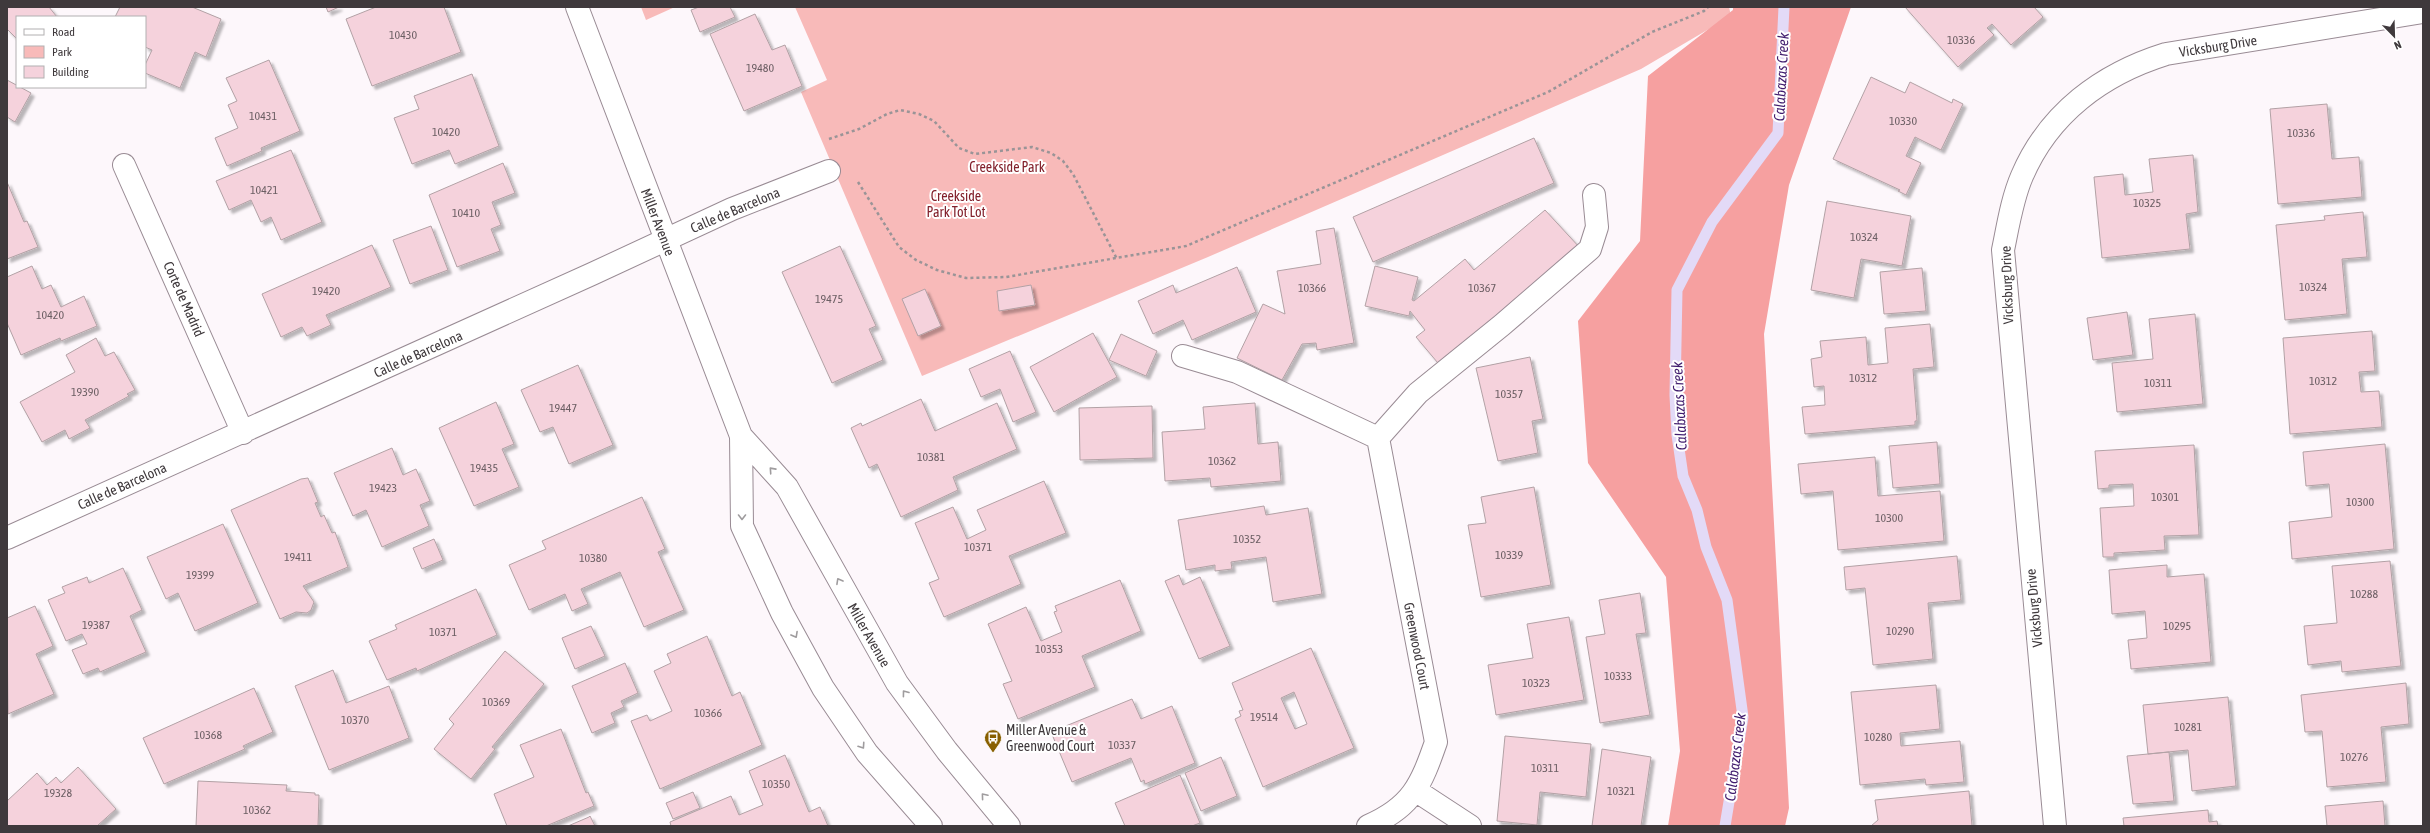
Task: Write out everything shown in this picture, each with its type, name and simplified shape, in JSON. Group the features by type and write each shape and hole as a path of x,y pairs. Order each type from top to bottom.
{"street":[{"name":"Miller Avenue","path":"577,7 665,241 741,436 787,488 897,683 947,750 1009,826"},
{"name":"Vicksburg Drive","path":"2055,826 2003,250 2022,176 2048,131 2072,106 2109,77 2136,63 2166,54 2423,12"},
{"name":"Corte de Madrid","path":"124,165 243,433"},
{"name":"Calle de Barcelona","path":"7,538 243,433 732,209 829,171"},
{"path":"1183,356 1237,372 1378,438 1418,393 1502,325 1590,249 1597,227 1594,195"},
{"name":"Miller Avenue","path":"741,436 742,526 782,613 824,688 867,753 931,826"},
{"name":"Greenwood Court","path":"1368,826 1387,818 1408,800 1423,779 1436,742 1378,438"},
{"path":"1415,790 1470,826"}],"path":[{"path":"829,171 850,162 862,192 899,247 916,260 937,270 966,278 1006,277 1117,259 1186,246 1541,95 1652,32 1704,12 1708,7"},
{"path":"823,141 860,129 887,114 900,110 919,114 934,121 959,148 975,154 1032,147 1051,153 1063,161 1074,174 1117,259"}],"green space":[{"path":"641,7 675,7 646,20"},
{"name":"Creekside Park","path":"795,7 1729,7 1731,16 1641,69 1208,257 922,376 801,92 827,80"}],"shaded area":[{"path":"1733,7 1851,7 1789,185 1764,334 1789,808 1785,826 1668,826 1680,751 1666,577 1588,463 1578,321 1640,241 1648,76 1733,10"}],"building":[{"path":"7,7 49,7 56,16 16,16 16,38 7,29"},
{"path":"120,7 192,7 221,19 206,57 195,52 180,88 146,73 146,63 152,50 146,47 146,16 116,16"},
{"path":"326,7 339,7 328,12"},
{"path":"376,7 444,7 461,52 372,86 346,19"},
{"path":"699,7 730,7 735,17 700,32 691,10"},
{"path":"1905,7 2034,7 2043,17 2011,45 1992,24 1987,28 1994,35 1958,67"},
{"path":"755,14 772,50 785,45 802,86 744,111 710,34"},
{"path":"269,60 300,131 261,148 262,151 227,166 215,138 238,128 228,105 237,101 226,78"},
{"path":"472,74 499,146 455,164 449,150 412,164 394,118 419,109 414,96"},
{"path":"1871,77 1905,93 1910,82 1952,103 1953,99 1963,104 1941,150 1915,137 1906,156 1921,163 1906,195 1898,191 1900,190 1833,159"},
{"path":"7,80 16,85 16,88 22,88 31,93 15,122 7,117"},
{"path":"2327,104 2332,159 2359,157 2362,197 2278,204 2270,109"},
{"path":"1534,138 1554,183 1373,262 1353,217"},
{"path":"291,150 322,222 281,240 271,217 261,222 251,200 229,210 216,181"},
{"path":"2193,155 2198,212 2186,214 2190,249 2102,258 2094,177 2123,174 2125,195 2153,192 2149,159"},
{"path":"503,163 515,193 492,202 501,225 491,229 500,251 457,267 429,195"},
{"path":"7,182 24,222 27,221 38,247 7,259"},
{"path":"1827,201 1911,216 1902,266 1861,259 1854,298 1811,290"},
{"path":"1545,210 1581,249 1443,369 1416,337 1425,330 1410,311 1409,316 1365,306 1375,266 1418,277 1412,300 1414,301 1465,259 1474,270"},
{"path":"2363,212 2367,257 2342,259 2347,314 2285,320 2276,225 2325,220 2324,216"},
{"path":"431,226 448,270 410,284 393,240"},
{"path":"1334,228 1354,343 1317,350 1316,343 1302,344 1282,380 1237,358 1263,304 1285,314 1277,271 1321,264 1316,231"},
{"path":"372,245 391,287 326,315 331,325 307,336 302,327 281,337 262,294"},
{"path":"840,246 876,326 869,329 883,360 832,383 782,272"},
{"path":"32,266 42,289 51,285 61,307 84,296 97,326 61,341 60,338 21,355 7,323 7,277"},
{"path":"1237,267 1256,312 1192,340 1183,320 1153,334 1138,301 1173,285 1176,293"},
{"path":"1922,268 1926,311 1884,314 1880,272"},
{"path":"1031,285 1035,305 999,311 997,291"},
{"path":"925,289 941,326 918,336 902,299"},
{"path":"2127,312 2133,355 2093,360 2087,318"},
{"path":"2195,314 2203,404 2117,412 2112,363 2153,359 2149,319"},
{"path":"1930,324 1934,367 1913,369 1917,421 1915,421 1915,425 1805,434 1802,407 1825,405 1824,386 1814,387 1811,359 1822,357 1820,341 1866,337 1868,365 1888,363 1885,328"},
{"path":"2372,331 2375,371 2359,372 2361,392 2379,391 2382,427 2290,434 2283,338"},
{"path":"1093,333 1117,377 1054,412 1030,367"},
{"path":"1121,334 1157,351 1146,376 1109,360"},
{"path":"96,338 105,356 114,352 135,390 127,394 129,396 85,420 90,428 69,439 65,430 42,442 20,402 75,372 66,355"},
{"path":"1010,351 1036,412 1013,422 1000,389 981,397 969,369"},
{"path":"1530,357 1543,419 1532,421 1538,453 1498,461 1476,368"},
{"path":"578,365 613,445 569,464 553,427 540,432 521,390"},
{"path":"921,399 935,431 997,403 1017,449 953,477 958,490 901,517 877,464 869,468 851,428 861,423 862,426"},
{"path":"496,402 514,444 502,449 519,487 474,506 439,428"},
{"path":"1255,403 1258,444 1278,442 1281,481 1211,487 1210,478 1165,481 1162,432 1205,429 1203,407"},
{"path":"1152,406 1153,458 1080,460 1079,408"},
{"path":"1937,442 1940,484 1893,488 1889,446"},
{"path":"2385,444 2394,549 2292,559 2289,522 2332,517 2329,484 2306,486 2303,452"},
{"path":"2194,445 2199,535 2164,536 2165,550 2114,553 2114,557 2103,557 2100,508 2134,506 2133,484 2109,485 2109,488 2098,489 2095,451"},
{"path":"392,448 403,475 416,469 430,501 420,505 429,526 382,547 366,510 353,516 334,473"},
{"path":"1875,457 1878,496 1940,491 1944,541 1838,550 1833,491 1801,494 1798,464"},
{"path":"308,478 318,502 315,503 321,517 324,515 332,533 335,532 348,567 303,586 314,602 311,610 307,613 296,612 280,619 231,510 301,479"},
{"path":"1044,481 1066,533 1009,556 1021,584 944,617 929,583 939,579 915,523 953,507 967,539 986,530 977,510"},
{"path":"1534,487 1551,585 1481,597 1468,525 1486,523 1481,497"},
{"path":"642,497 665,549 658,552 684,610 644,627 620,572 581,589 588,604 572,611 565,594 529,610 509,565 546,549 542,541"},
{"path":"1264,506 1266,515 1308,508 1322,594 1273,602 1266,557 1231,562 1232,569 1215,571 1215,565 1186,570 1178,520"},
{"path":"223,524 258,603 195,631 178,593 166,599 147,557"},
{"path":"434,539 443,560 422,569 413,548"},
{"path":"1957,556 1961,600 1928,603 1933,659 1873,665 1865,588 1846,590 1844,567"},
{"path":"2390,561 2401,666 2342,672 2341,661 2308,665 2304,626 2337,623 2332,566"},
{"path":"2167,565 2167,577 2204,574 2211,662 2131,669 2128,640 2147,638 2145,611 2112,614 2109,570"},
{"path":"123,568 142,610 130,616 146,652 100,672 98,668 83,674 72,650 87,644 82,634 66,641 48,600 65,593 62,587 87,577 89,583"},
{"path":"1179,575 1183,585 1200,577 1230,646 1199,659 1165,581"},
{"path":"1120,580 1141,631 1082,656 1095,687 1018,719 1003,684 1012,681 988,624 1026,607 1041,641 1062,632 1054,612 1057,611 1055,606"},
{"path":"476,589 497,635 417,671 416,668 387,680 369,641 397,629 395,625"},
{"path":"1640,593 1646,633 1636,634 1650,715 1600,723 1586,637 1605,634 1599,600"},
{"path":"35,606 53,646 36,654 54,694 8,714 7,618"},
{"path":"1569,617 1584,700 1496,715 1488,665 1533,658 1527,624"},
{"path":"591,626 605,656 575,669 562,638"},
{"path":"707,636 732,696 740,692 762,745 660,789 631,721 647,715 650,721 672,711 654,671 671,663 667,654"},
{"path":"1311,648 1354,748 1263,787 1235,719 1241,716 1239,711 1243,710 1232,683","holes":["1294,692 1307,724 1295,729 1281,698"]},
{"path":"505,651 544,684 492,747 495,749 471,779 434,749 454,724 449,719"},
{"path":"625,663 638,693 621,701 624,707 611,713 615,723 592,733 572,686"},
{"path":"333,670 346,703 389,686 409,738 329,770 295,686"},
{"path":"2406,683 2409,724 2381,727 2386,782 2327,787 2322,731 2305,732 2301,695"},
{"path":"1936,685 1940,729 1900,733 1901,746 1960,741 1964,782 1926,785 1925,779 1860,785 1851,692"},
{"path":"254,688 273,732 243,746 245,749 164,784 143,738"},
{"path":"2228,697 2236,786 2192,791 2188,750 2148,754 2143,705"},
{"path":"1132,699 1141,719 1172,706 1195,763 1145,784 1144,780 1141,782 1131,758 1072,782 1051,732"},
{"path":"561,729 586,793 588,792 594,806 546,826 507,826 494,794 534,777 520,745"},
{"path":"1505,736 1591,744 1586,797 1540,792 1537,825 1497,821"},
{"path":"1602,749 1651,757 1641,826 1592,826"},
{"path":"2169,752 2174,801 2133,804 2127,756"},
{"path":"785,755 809,812 820,807 828,826 671,826 670,822 731,796 739,815 763,805 749,771"},
{"path":"1221,757 1237,796 1201,811 1185,773"},
{"path":"78,767 116,809 97,826 7,826 7,801 37,773 47,785 56,777 61,783"},
{"path":"1180,775 1200,823 1192,826 1125,826 1115,803"},
{"path":"198,781 287,785 286,791 315,793 315,795 319,795 318,826 196,826"},
{"path":"1969,791 1972,826 1871,826 1878,820 1875,800"},
{"path":"693,792 700,808 673,819 666,803"},
{"path":"2383,801 2385,826 2327,826 2325,806"},
{"path":"2208,810 2209,822 2217,821 2218,826 2124,826 2123,818"},
{"path":"590,816 595,826 568,826 589,817"}],"waterway":[{"name":"Calabazas Creek","path":"1725,826 1743,717 1727,600 1706,547 1697,510 1683,476 1677,435 1675,395 1677,290 1712,222 1778,133 1784,7"}],"place":[{"name":"Miller Avenue & Greenwood Court","path":"993,753"}],"park label":[{"name":"Creekside Park Tot Lot","path":"956,204"}]}
